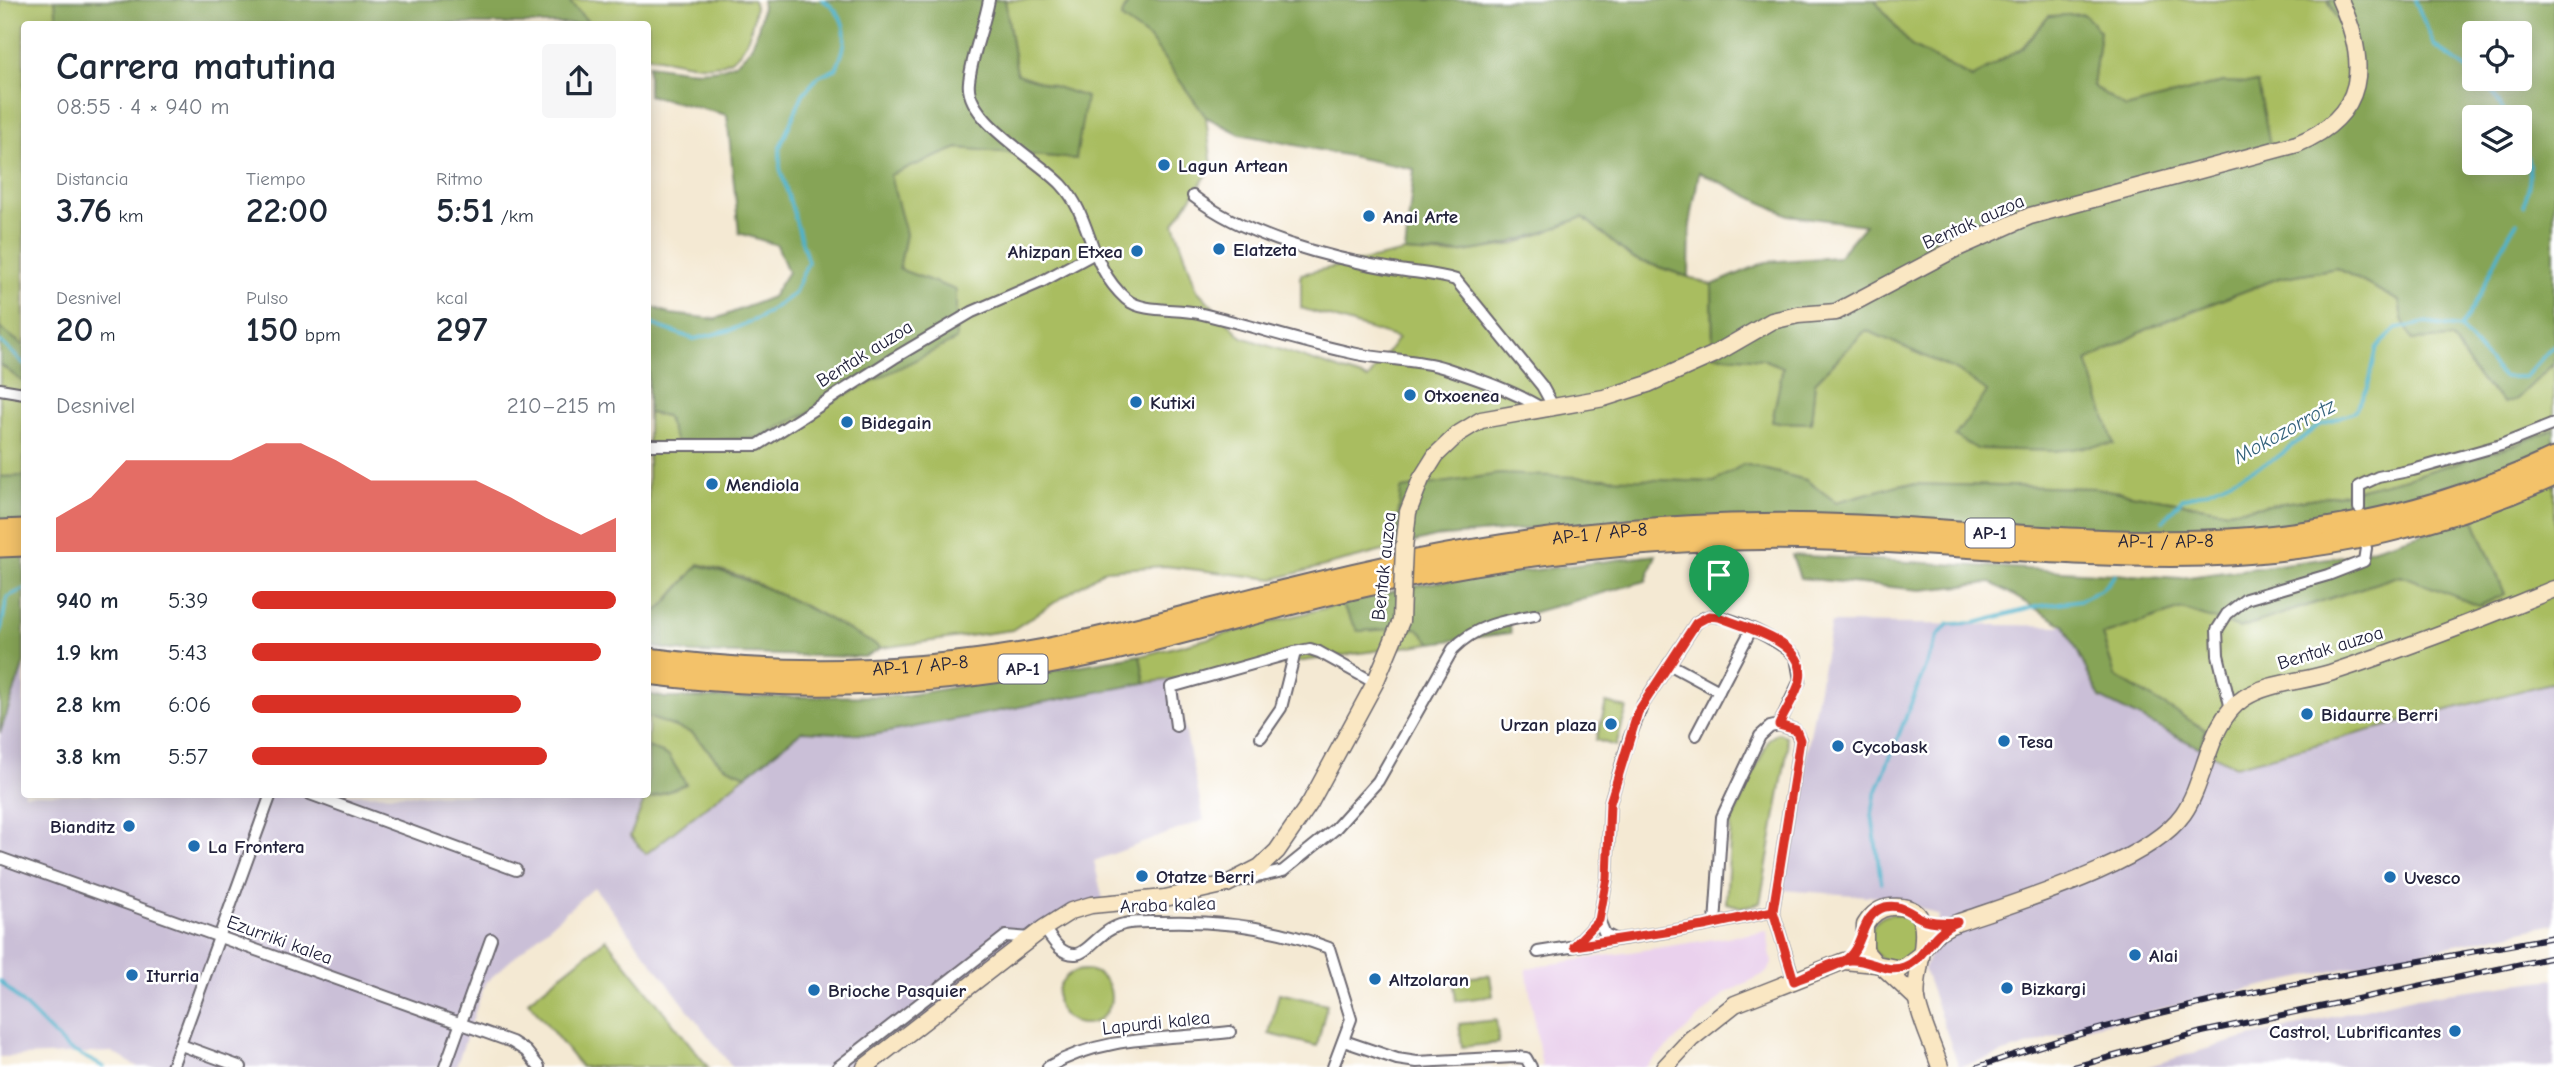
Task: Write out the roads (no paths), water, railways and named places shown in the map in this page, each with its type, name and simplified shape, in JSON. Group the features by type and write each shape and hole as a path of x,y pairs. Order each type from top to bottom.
{"highway":[{"name":"AP-1 / AP-8","path":"651,658 740,667 826,669 976,659 1092,639 1416,559 1525,541 1635,529 1801,523 2147,541 2210,540 2286,534 2361,521 2434,503 2506,479 2554,458"},
{"name":"AP-1 / AP-8","path":"651,674 739,683 826,685 913,682 999,673 1127,648 1419,574 1527,556 1636,545 1800,540 2134,556 2249,554 2326,544 2401,528 2475,507 2554,476"},
{"path":"0,530 13,544"}],"street":[{"path":"989,0 969,84 971,103 1012,144 1062,184 1075,203 1093,254 1112,283 1128,300 1137,305 1186,311 1358,354 1445,368 1549,409"},
{"name":"Bentak auzoa","path":"1237,881 1277,851 1310,803 1375,683 1401,621 1408,512 1420,479 1436,455 1458,434 1481,420 1604,398 1648,384 1713,355 1772,321 1836,312 1954,250 2030,216 2297,144 2321,134 2336,122 2351,100 2358,76 2356,53 2340,0"},
{"path":"1193,196 1212,210 1293,246 1343,260 1456,280 1542,386 1549,409"},
{"name":"Bentak auzoa","path":"651,445 758,445 894,358 972,312 1039,283 1093,254"},
{"path":"0,389 21,392"},
{"path":"2359,509 2359,486 2378,477 2455,459 2554,424"},
{"path":"1844,961 1901,969 1923,951 1938,932 1957,922 2113,864 2161,838 2189,804 2221,726 2231,709 2218,655 2217,630 2227,614 2246,600 2364,561 2366,548"},
{"name":"Bentak auzoa","path":"2231,709 2255,692 2343,669 2554,589"},
{"name":"Bentak auzoa","path":"1038,933 1071,911 1091,905 1165,898 1283,871 1335,830 1378,781 1453,649 1466,635 1488,625 1535,615"},
{"path":"1574,946 1599,920 1607,878 1610,803 1638,712 1696,623 1702,618 1719,617 1787,647 1800,667 1800,680 1779,725"},
{"path":"1696,735 1751,631"},
{"path":"1176,726 1171,687 1295,652 1310,649 1319,652 1375,683"},
{"path":"1261,737 1281,708 1295,652"},
{"path":"1669,664 1719,691"},
{"path":"1715,924 1722,817 1760,736 1770,727 1779,725 1796,730 1800,740 1773,911 1794,981"},
{"path":"172,1067 270,798"},
{"path":"321,798 516,870"},
{"name":"Ezurriki kalea","path":"0,858 512,1042 526,1051 539,1067"},
{"path":"1665,1067 1720,1015 1752,996 1844,961 1856,948 1870,917 1884,908 1902,907 1917,916 1937,922 1957,922"},
{"path":"1538,952 1715,924 1773,911"},
{"path":"1917,916 1924,928 1917,999 1940,1067"},
{"path":"1599,920 1605,934 1615,939"},
{"name":"Araba kalea","path":"1038,933 1071,954 1083,952 1107,929 1127,923 1193,921 1273,930 1329,948 1351,1018 1344,1041"},
{"path":"838,1067 1006,936 1038,933"},
{"path":"865,1067 1038,933"},
{"path":"1862,933 1865,951 1917,999"},
{"path":"445,1067 491,939"},
{"name":"Lapurdi kalea","path":"1048,1067 1069,1055 1124,1040 1230,1032"},
{"path":"1334,1067 1344,1041 1396,1059 1416,1062 1529,1063"},
{"path":"181,1045 242,1067"}],"waterway":[{"path":"651,324 694,339 731,330 759,318 794,294 808,262 780,168 780,147 803,94 819,76 836,69 843,49 845,31 842,23 832,7 823,0"},
{"path":"2415,0 2434,45 2462,66"},
{"path":"2492,91 2500,105"},
{"path":"2523,206 2530,175"},
{"path":"2460,327 2517,222"},
{"name":"Mokozorrotz","path":"2163,521 2182,499 2205,492 2275,459 2318,426 2355,411 2368,387 2377,347 2396,329 2425,323 2460,328 2503,377 2525,377 2554,345"},
{"path":"0,341 21,361"},
{"name":"Mokozorrotz","path":"1881,883 1872,814 1875,796 1937,637 1948,624 1975,623 2039,606 2080,600 2102,589 2115,575"},
{"path":"0,635 7,597 21,590"},
{"path":"0,981 67,1048 104,1067"}],"railway":[{"path":"1978,1067 2119,1023 2191,1006 2336,976 2554,937"},
{"path":"2074,1067 2202,1032 2554,957"}],"place":[{"name":"Lagun Artean","path":"1164,165"},
{"name":"Anai Arte","path":"1369,216"},
{"name":"Elatzeta","path":"1219,249"},
{"name":"Ahizpan Etxea","path":"1137,251"},
{"name":"Otxoenea","path":"1410,395"},
{"name":"Kutixi","path":"1136,402"},
{"name":"Bidegain","path":"847,422"},
{"name":"Mendiola","path":"712,484"},
{"name":"Bidaurre Berri","path":"2307,714"},
{"name":"Urzan plaza","path":"1611,724"},
{"name":"Tesa","path":"2004,741"},
{"name":"Cycobask","path":"1838,746"},
{"name":"Bianditz","path":"129,826"},
{"name":"La Frontera","path":"194,846"},
{"name":"Otatze Berri","path":"1142,876"},
{"name":"Uvesco","path":"2390,877"},
{"name":"Alai","path":"2135,955"},
{"name":"Iturria","path":"132,975"},
{"name":"Altzolaran","path":"1375,979"},
{"name":"Bizkargi","path":"2007,988"},
{"name":"Brioche Pasquier","path":"814,990"},
{"name":"Castrol, Lubrificantes","path":"2455,1031"}]}
